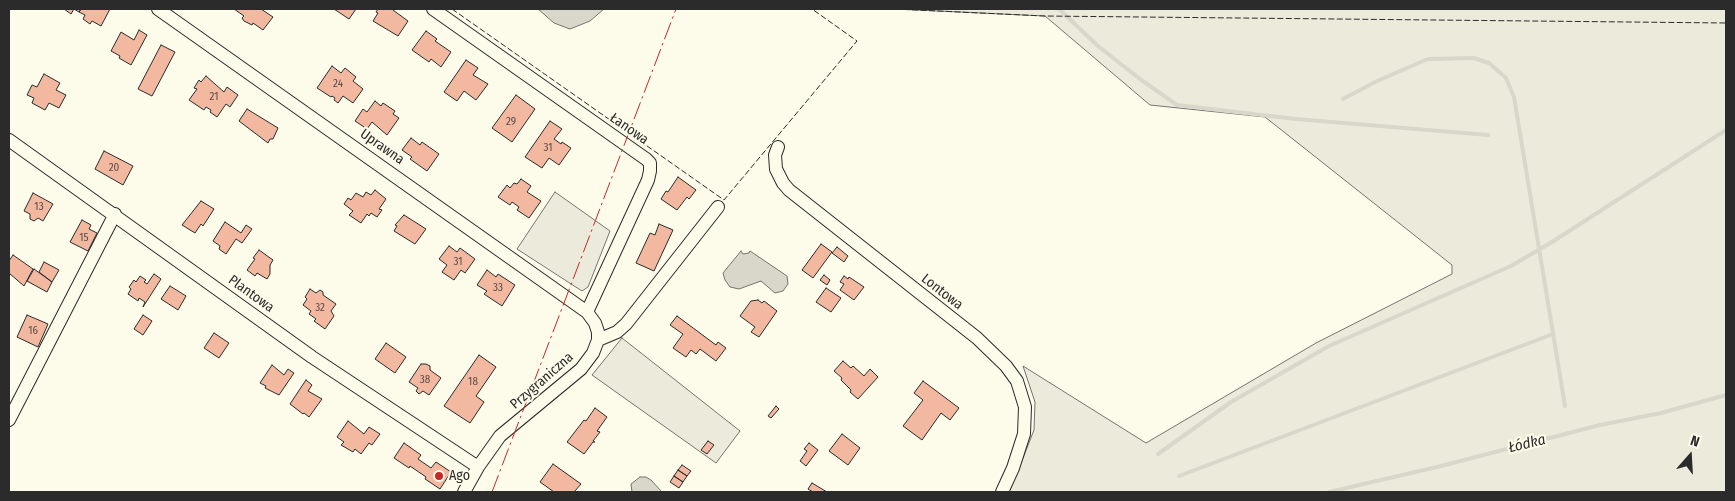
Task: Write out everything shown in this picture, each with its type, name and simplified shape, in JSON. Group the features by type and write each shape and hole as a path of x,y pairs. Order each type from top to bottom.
{"street":[{"name":"Uprawna","path":"158,9 588,312"},
{"name":"Łanowa","path":"433,9 650,163 648,180 588,312"},
{"name":"Plantowa","path":"9,140 115,214 312,357 478,467"},
{"name":"Lontowa","path":"778,147 776,169 782,183 789,190 977,338 1006,366 1016,381 1025,406 1024,434 1013,468 1002,492"},
{"path":"588,312 595,323 598,340 617,332 626,324 718,207"},
{"path":"9,420 115,214"},
{"name":"Przygraniczna","path":"464,492 478,467 500,436 581,369 593,353 598,340"}],"shaded area":[{"path":"538,9 604,9 590,21 570,29 554,23"},
{"path":"895,9 1726,9 1726,492 1006,492 1034,430 1035,402 1023,366 1146,443 1316,343 1452,274 1452,265 1265,117 1150,105 1045,16"},
{"path":"555,192 610,231 588,287 582,291 517,249"},
{"path":"741,251 743,254 750,251 787,276 788,284 783,291 775,293 761,281 739,289 730,287 723,273"},
{"path":"622,338 740,431 716,463 592,375"},
{"path":"640,477 646,477 651,480 662,492 632,492 631,484"}],"building":[{"path":"64,9 74,9 71,14"},
{"path":"81,9 110,9 101,26 92,21 90,24 83,19 85,15 79,12"},
{"path":"234,9 261,9 273,17 263,30 253,23 252,25 244,21 242,18 244,16"},
{"path":"334,9 356,9 349,19"},
{"path":"378,9 394,9 408,21 398,36 373,21 378,13 376,12"},
{"path":"139,30 147,35 131,65 111,51 121,32 134,40"},
{"path":"426,31 437,39 435,41 451,52 441,67 431,59 429,62 412,50"},
{"path":"161,45 175,52 152,96 138,89"},
{"path":"466,60 478,68 473,75 488,84 476,100 464,91 457,101 444,92"},
{"path":"332,66 341,73 345,68 356,77 353,81 363,89 353,103 343,96 338,103 334,100 335,98 317,88"},
{"path":"44,74 60,83 56,90 66,95 59,108 49,103 45,110 32,103 34,98 27,95 32,85 37,87"},
{"path":"206,76 224,92 227,87 238,95 230,107 226,104 217,117 210,112 211,110 206,107 204,110 189,100 197,89 194,88 199,80 201,82"},
{"path":"516,95 535,109 512,142 492,128"},
{"path":"375,101 381,106 383,103 395,111 393,114 399,118 387,135 372,122 367,129 355,121 363,109 367,112"},
{"path":"247,109 278,128 273,139 270,139 268,143 239,121"},
{"path":"550,121 562,129 554,139 571,148 559,165 549,158 542,168 525,157"},
{"path":"411,138 420,145 422,142 439,154 427,171 410,159 412,157 402,150"},
{"path":"104,151 133,166 123,185 95,169"},
{"path":"678,177 696,190 689,199 687,197 677,210 661,199"},
{"path":"521,179 531,186 527,192 541,201 529,218 517,210 519,207 512,202 510,205 498,197 507,185 510,188"},
{"path":"375,190 386,199 379,209 382,210 377,217 371,213 369,216 367,214 361,223 349,215 353,211 344,204 348,198 351,200 356,193 363,197 366,192 371,195"},
{"path":"33,193 53,204 43,221 38,218 34,221 30,219 30,214 24,211"},
{"path":"201,201 214,209 203,226 201,224 195,233 182,225"},
{"path":"404,215 426,229 415,244 394,231 397,226 395,225"},
{"path":"82,220 91,225 89,229 97,233 88,251 70,242"},
{"path":"225,222 241,233 246,225 252,229 242,243 236,239 226,254 213,241"},
{"path":"659,224 673,230 654,271 636,263 650,233 655,235"},
{"path":"821,244 832,252 813,278 802,270"},
{"path":"449,246 457,252 460,248 475,259 465,273 461,270 454,280 442,272 447,265 439,259"},
{"path":"837,247 848,256 844,262 832,253"},
{"path":"259,250 273,260 267,279 257,273 255,276 247,270"},
{"path":"13,255 33,269 24,286 9,273 9,261"},
{"path":"44,262 59,270 52,282 39,272"},
{"path":"34,269 52,282 47,292 27,281"},
{"path":"487,270 496,277 498,274 515,285 502,306 484,294 487,291 477,285"},
{"path":"154,274 161,279 143,307 145,302 139,298 138,301 128,294 131,289 129,287 140,276 146,280 144,282 147,284"},
{"path":"824,275 830,280 827,285 820,280"},
{"path":"844,276 848,279 849,277 864,287 854,300 840,290 844,284 840,282"},
{"path":"170,286 186,296 178,310 161,299"},
{"path":"826,288 841,298 831,312 816,302"},
{"path":"310,289 316,293 320,290 323,292 323,295 336,304 331,311 334,316 325,329 314,321 316,319 309,314 311,311 303,305"},
{"path":"758,300 762,303 764,301 777,311 759,337 751,332 755,327 740,316 751,301"},
{"path":"27,315 48,324 38,347 17,337"},
{"path":"143,315 152,321 143,335 134,329"},
{"path":"677,316 716,345 718,342 726,348 716,361 700,349 696,354 691,350 686,357 673,348 683,334 670,325"},
{"path":"214,333 229,343 219,358 204,348"},
{"path":"386,343 406,357 395,373 375,359"},
{"path":"479,355 496,367 476,396 484,402 470,423 444,406"},
{"path":"843,361 851,368 853,366 864,376 870,369 878,377 858,399 850,392 851,390 841,380 842,378 834,371"},
{"path":"421,364 430,366 430,370 441,378 429,395 423,391 419,394 416,391 418,388 409,382"},
{"path":"272,365 284,375 288,369 294,373 279,395 265,388 266,386 260,383"},
{"path":"306,380 312,385 308,391 322,399 309,417 290,404"},
{"path":"923,381 959,408 950,420 941,413 922,440 903,426 923,400 914,393"},
{"path":"776,406 779,409 771,418 768,416"},
{"path":"595,408 607,417 597,431 600,432 593,441 595,442 584,454 567,442"},
{"path":"348,421 364,434 369,427 380,434 372,445 369,443 361,454 355,449 353,452 341,445 344,442 337,437"},
{"path":"842,434 860,448 848,465 829,451"},
{"path":"708,441 714,445 707,454 701,450"},
{"path":"404,443 421,455 418,459 431,468 436,462 451,472 440,489 410,466 409,468 394,458"},
{"path":"809,443 818,450 806,466 800,461 807,451 804,449"},
{"path":"553,464 581,484 574,492 554,492 540,482"},
{"path":"682,465 691,471 687,476 678,470"},
{"path":"678,470 687,476 683,482 674,476"},
{"path":"674,476 683,482 679,488 670,482"},
{"path":"812,483 827,492 813,492 808,489"}],"waterway":[{"path":"1059,9 1098,46 1177,105 1296,119 1488,135"},
{"path":"1343,99 1377,81 1428,59 1474,58 1489,63 1506,78 1514,97 1565,406"},
{"path":"1158,454 1231,402 1329,346 1511,266 1552,242 1726,130"},
{"path":"1179,476 1553,334"},
{"name":"Łódka","path":"1329,492 1437,467 1600,425 1661,413 1726,395"}],"fence":[{"path":"452,9 724,200 857,41 812,9"},
{"path":"895,9 1044,16 1726,23"}],"power":[{"path":"492,492 676,9"}],"place":[{"name":"Ago","path":"439,476"}]}
